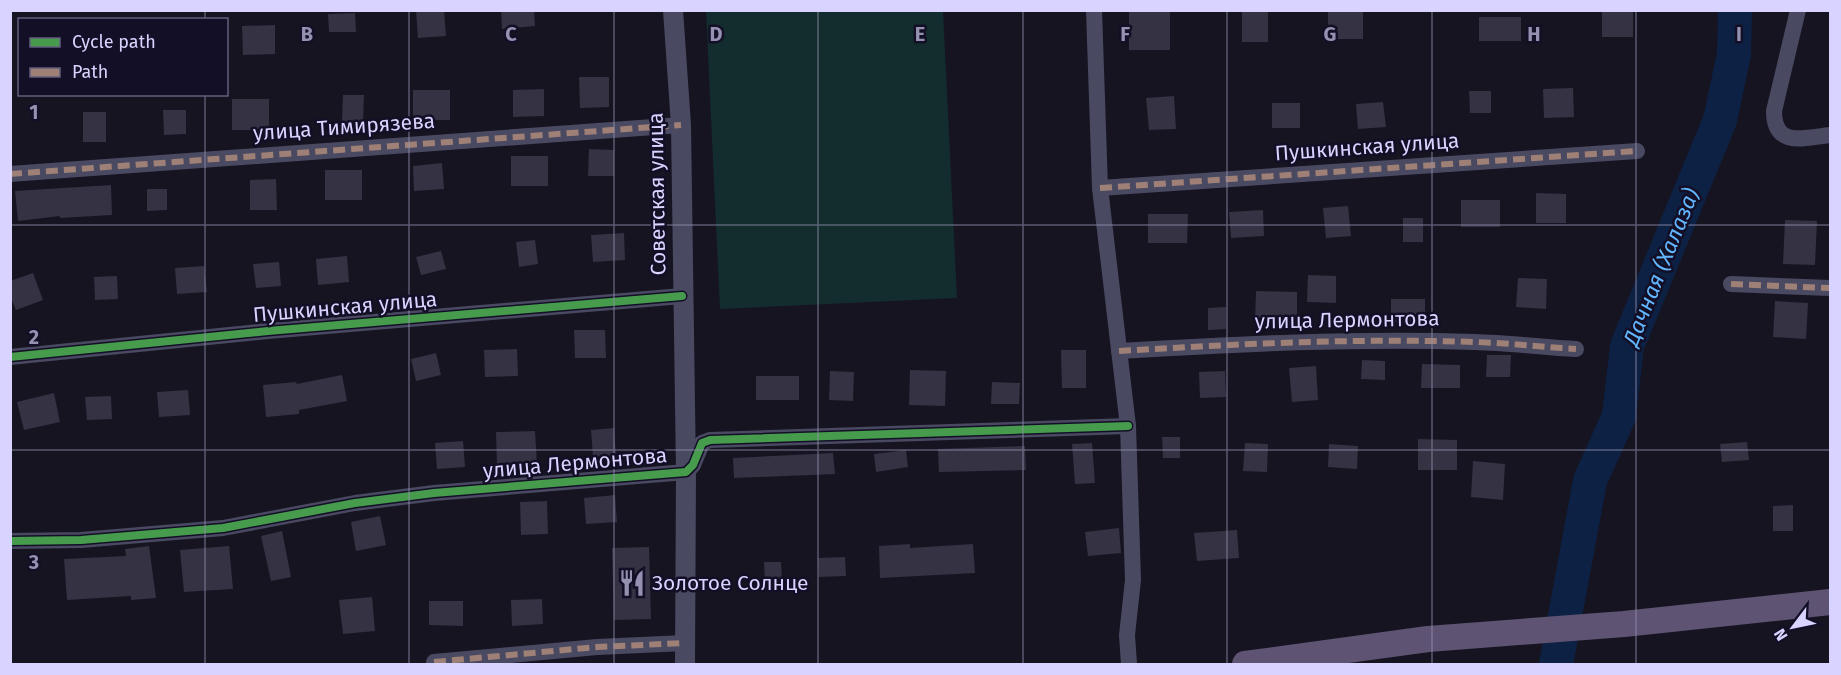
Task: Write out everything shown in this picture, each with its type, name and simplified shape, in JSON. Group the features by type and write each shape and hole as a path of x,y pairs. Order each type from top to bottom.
{"main road":[{"path":"1245,664 1428,639 1624,624 1830,602"}],"street":[{"name":"Советская улица","path":"673,10 681,125 686,664"},
{"path":"1094,10 1100,188 1128,426 1133,580 1127,635 1129,664"},
{"path":"1798,10 1774,111 1774,122 1777,130 1783,136 1797,138 1830,135"},
{"name":"улица Тимирязева","path":"10,174 681,125"},
{"name":"Пушкинская улица","path":"1100,188 1637,151"},
{"path":"1731,284 1830,288"},
{"name":"Пушкинская улица","path":"10,357 268,331 682,296"},
{"name":"улица Лермонтова","path":"1119,351 1236,344 1375,341 1476,342 1576,349"},
{"name":"улица Лермонтова","path":"10,541 81,540 223,528 355,503 434,493 686,472 693,465 702,444 710,440 1128,426"},
{"path":"434,662 597,647 685,643"}],"green space":[{"path":"706,11 943,11 957,298 720,309"}],"building":[{"path":"416,10 444,10 446,36 418,38"},
{"path":"501,10 534,10 535,26 502,29"},
{"path":"1602,10 1633,10 1633,37 1602,37"},
{"path":"1170,11 1170,50 1129,50 1129,12"},
{"path":"1242,12 1268,12 1268,42 1242,42"},
{"path":"1328,12 1363,12 1363,39 1328,39"},
{"path":"355,13 356,32 329,32 328,14"},
{"path":"1479,17 1521,17 1521,41 1479,41"},
{"path":"275,25 275,54 243,55 242,26"},
{"path":"579,77 609,77 609,107 580,108"},
{"path":"1573,88 1574,117 1544,118 1543,89"},
{"path":"544,89 544,116 513,117 513,90"},
{"path":"413,90 450,90 450,120 413,120"},
{"path":"1469,91 1491,91 1491,113 1470,113"},
{"path":"343,95 364,95 363,122 342,122"},
{"path":"1174,96 1176,129 1149,130 1146,98"},
{"path":"232,99 269,99 269,130 232,130"},
{"path":"1383,102 1386,127 1358,129 1356,104"},
{"path":"1272,103 1300,103 1300,128 1272,128"},
{"path":"163,110 186,110 186,134 164,135"},
{"path":"83,112 106,112 106,142 83,142"},
{"path":"589,149 614,150 614,176 588,176"},
{"path":"511,156 548,156 548,186 511,186"},
{"path":"442,163 444,189 414,191 413,166"},
{"path":"325,170 362,170 362,200 325,200"},
{"path":"276,179 277,210 250,210 250,180"},
{"path":"111,185 112,215 60,218 60,216 18,221 15,191"},
{"path":"147,189 167,189 167,210 147,211"},
{"path":"1536,193 1566,194 1566,223 1536,223"},
{"path":"1461,200 1500,200 1500,227 1461,227"},
{"path":"1348,206 1351,236 1326,238 1323,208"},
{"path":"1263,210 1264,236 1231,238 1229,212"},
{"path":"1148,214 1188,214 1187,243 1148,243"},
{"path":"1403,218 1423,218 1423,242 1403,242"},
{"path":"1785,220 1817,221 1815,265 1783,264"},
{"path":"624,233 625,260 593,262 591,235"},
{"path":"535,240 538,264 519,267 516,242"},
{"path":"441,251 446,269 421,275 416,257"},
{"path":"347,256 349,282 318,285 316,259"},
{"path":"279,262 281,286 256,288 253,264"},
{"path":"204,266 207,292 177,294 175,268"},
{"path":"33,273 43,300 16,310 10,296 10,281"},
{"path":"1308,275 1336,276 1336,303 1307,302"},
{"path":"117,276 118,299 95,300 94,277"},
{"path":"1518,278 1547,279 1546,309 1516,307"},
{"path":"1256,291 1297,292 1297,321 1255,320"},
{"path":"1391,299 1425,299 1425,322 1391,322"},
{"path":"1775,301 1808,303 1806,339 1773,337"},
{"path":"1226,307 1226,329 1208,330 1208,308"},
{"path":"574,330 605,330 606,358 575,358"},
{"path":"517,349 518,376 485,377 484,350"},
{"path":"1061,350 1086,350 1086,388 1062,388"},
{"path":"436,353 441,375 416,381 411,359"},
{"path":"1487,355 1511,355 1510,377 1486,377"},
{"path":"1362,360 1385,361 1385,380 1361,379"},
{"path":"1422,364 1460,365 1460,388 1421,388"},
{"path":"1316,366 1318,400 1292,402 1289,368"},
{"path":"910,370 946,371 945,406 909,405"},
{"path":"830,371 854,372 853,401 829,400"},
{"path":"1225,371 1226,397 1200,398 1199,372"},
{"path":"342,375 347,401 299,410 299,414 266,417 263,385 296,382 297,384"},
{"path":"756,376 799,376 799,400 756,400"},
{"path":"992,382 1020,383 1019,404 991,404"},
{"path":"188,390 190,415 159,417 157,392"},
{"path":"54,393 60,422 24,430 17,402"},
{"path":"111,396 112,419 87,420 85,397"},
{"path":"614,428 616,456 593,457 591,430"},
{"path":"535,431 537,465 497,466 496,432"},
{"path":"1162,437 1180,437 1180,458 1163,458"},
{"path":"1418,439 1457,440 1457,470 1418,470"},
{"path":"463,441 465,467 437,469 435,443"},
{"path":"1747,442 1749,460 1722,462 1720,444"},
{"path":"1092,443 1095,483 1075,484 1072,444"},
{"path":"1245,443 1268,444 1267,472 1243,471"},
{"path":"1329,444 1358,446 1357,469 1328,467"},
{"path":"1025,446 1026,470 939,472 938,449"},
{"path":"906,450 908,467 876,472 874,454"},
{"path":"833,453 835,474 734,478 733,458"},
{"path":"1473,461 1505,464 1503,500 1471,497"},
{"path":"615,495 617,522 586,524 584,498"},
{"path":"547,501 548,534 521,535 520,502"},
{"path":"1793,505 1793,531 1773,531 1773,506"},
{"path":"380,516 386,545 356,551 351,522"},
{"path":"1119,528 1121,553 1088,556 1085,532"},
{"path":"1237,530 1239,558 1197,561 1194,533"},
{"path":"282,531 291,577 271,581 261,536"},
{"path":"910,544 910,548 973,544 975,573 880,578 879,546"},
{"path":"149,546 156,598 131,600 131,596 67,600 64,559 126,556 125,549"},
{"path":"229,546 233,589 184,592 180,550"},
{"name":"Золотое Солнце","path":"649,547 651,619 614,620 612,548"},
{"path":"845,557 846,576 819,577 818,558"},
{"path":"764,562 781,562 782,583 765,584"},
{"path":"372,597 375,631 343,634 339,600"},
{"path":"542,599 543,624 512,626 511,600"},
{"path":"429,601 463,601 463,626 429,625"}],"waterway":[{"name":"Дачная (Халаза)","path":"1556,664 1590,481 1619,416 1627,346 1720,120 1734,54 1735,10"}],"marked path":[{"path":"10,174 681,125"},
{"path":"1100,188 1637,151"},
{"path":"1731,284 1830,288"},
{"path":"1119,351 1341,341 1430,341 1576,349"},
{"path":"434,662 597,647 685,643"}],"cycle path":[{"path":"10,357 268,331 682,296"},
{"path":"10,541 81,540 223,528 355,503 434,493 686,472 693,465 702,443 710,440 1128,426"}],"place":[{"name":"Золотое Солнце","path":"632,583"}]}
